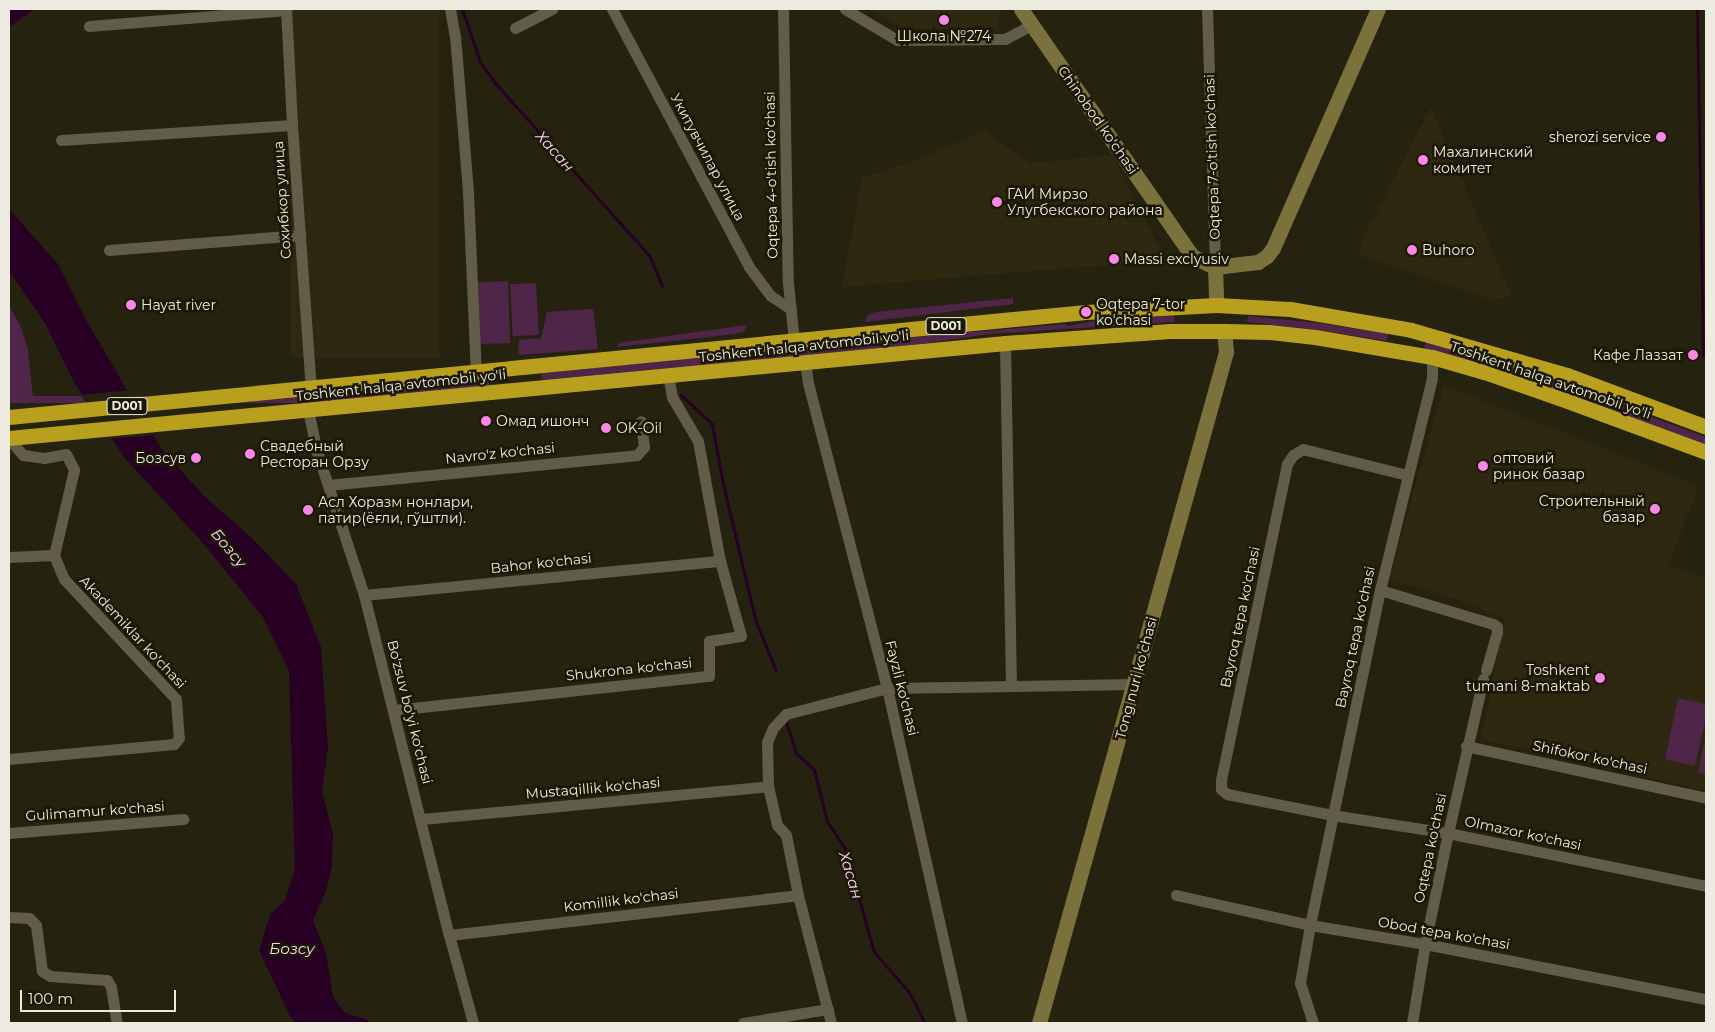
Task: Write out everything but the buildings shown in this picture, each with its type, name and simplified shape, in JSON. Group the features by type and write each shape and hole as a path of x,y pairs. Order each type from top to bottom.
{"highway":[{"name":"Toshkent halqa avtomobil yo'li","path":"9,417 1086,312 1216,305 1266,306 1298,310 1427,334 1566,375 1706,426"},
{"path":"1216,305 1224,331"},
{"name":"Toshkent halqa avtomobil yo'li","path":"9,438 1005,343 1142,333 1224,331 1315,336 1432,358 1484,372 1560,398 1706,452"},
{"path":"511,369 513,390"}],"street":[{"path":"89,26 215,12 286,9"},
{"name":"Сохибкор улица","path":"286,9 292,125 312,388"},
{"path":"450,9 455,36 468,192 476,372"},
{"path":"515,28 552,9"},
{"name":"Укитувчилар улица","path":"612,9 749,267 771,296 791,309"},
{"name":"Oqtepa 4-o'tish ko'chasi","path":"783,9 788,283 794,341"},
{"path":"845,9 897,40 1005,38 1031,24"},
{"name":"Chinobod ko'chasi","path":"1021,9 1192,256 1215,267"},
{"name":"Oqtepa 7-o'tish ko'chasi","path":"1207,9 1216,305"},
{"path":"1215,267 1258,262 1267,256 1273,248 1378,9"},
{"path":"61,140 292,125"},
{"path":"109,250 300,236"},
{"name":"Tong nuri ko'chasi","path":"1039,1023 1226,352 1224,331"},
{"path":"1005,343 1011,685"},
{"name":"Bayroq tepa koʻchasi","path":"1313,1023 1300,983 1310,925 1380,590 1432,378 1432,358"},
{"name":"Fayzli ko'chasi","path":"805,362 808,383 887,688 962,1023"},
{"name":"Shukrona ko'chasi","path":"394,710 709,676 710,641 741,636 720,560 698,441 672,397 668,375"},
{"name":"Bo'zsuv bo'yi ko'chasi","path":"308,410 316,452 364,595 473,1023"},
{"name":"Navro'z ko'chasi","path":"328,485 637,455 644,447 641,421"},
{"path":"9,438 23,455 44,458 66,454 74,470 54,555 9,557"},
{"name":"Bayroq tepa ko'chasi","path":"1332,815 1227,794 1221,789 1220,781 1285,474 1293,455 1303,449 1407,475"},
{"name":"Akademiklar ko'chasi","path":"9,759 174,744 179,738 176,699 64,579 54,555"},
{"name":"Bahor ko'chasi","path":"364,595 720,560"},
{"name":"Oqtepa ko'chasi","path":"1380,590 1493,624 1497,632 1466,746 1425,944 1412,1023"},
{"path":"831,1023 798,895 786,835 778,825 768,786 767,742 773,728 786,714 887,688 1135,684"},
{"name":"Shifokor ko'chasi","path":"1466,746 1706,798"},
{"name":"Mustaqillik ko'chasi","path":"422,819 768,786"},
{"name":"Olmazor ko'chasi","path":"1332,815 1448,833 1706,886"},
{"name":"Gulimamur ko'chasi","path":"9,833 183,819"},
{"name":"Komillik ko'chasi","path":"449,934 798,895"},
{"name":"Obod tepa ko'chasi","path":"1176,895 1310,925 1425,944 1706,999"},
{"path":"9,917 29,918 36,925 42,970 50,976 107,980 111,987 117,1023"},
{"path":"743,1023 828,1009"}],"shaded area":[{"path":"291,9 439,9 439,358 291,358"},
{"name":"Школа №274","path":"868,9 1000,10 997,29 906,29"},
{"path":"1431,107 1512,296 1490,300 1358,255 1366,232"},
{"name":"ГАИ Мирзо Улугбекского района","path":"985,131 1029,163 1112,155 1166,260 842,287 862,178 906,164"},
{"path":"508,281 510,343 480,344 478,282"},
{"path":"536,283 539,335 513,336 510,284"},
{"path":"1013,298 1013,304 865,322 868,315 876,312"},
{"path":"9,305 21,327 28,350 33,397 9,400"},
{"path":"593,309 598,349 518,355 519,340 541,338 547,312"},
{"path":"1174,314 1174,322 989,334 907,346 542,380 541,373 815,346 1064,324 1068,326 1094,321"},
{"path":"1248,316 1319,323 1388,334 1387,341 1247,322"},
{"path":"747,325 744,331 736,334 617,347 618,343"},
{"path":"1426,342 1546,378 1706,437 1706,445 1424,349"},
{"path":"488,377 489,385 315,406 314,398"},
{"path":"1444,385 1699,486 1668,565 1706,578 1706,791 1481,739 1505,618 1482,610 1490,586 1482,607 1389,579"},
{"path":"9,396 300,396 300,403 9,403"},
{"path":"1678,698 1706,704 1706,717 1695,766 1665,759"},
{"path":"1706,734 1706,774 1698,773"}],"water":[{"path":"9,9 35,9 9,27"},
{"name":"Бозсу","path":"9,209 58,264 86,320 161,448 203,495 254,540 296,584 321,647 328,748 322,792 333,834 332,866 326,891 313,920 326,953 333,997 345,1013 368,1020 370,1023 296,1023 291,1018 259,950 270,915 285,900 295,869 289,671 263,617 202,542 124,457 75,384 45,323 9,271"}],"pier":[{"path":"131,390 156,435 109,439 81,395"}],"waterway":[{"name":"Хасан","path":"462,9 480,62 495,83 649,255 662,285"},
{"path":"1697,9 1703,356"},
{"name":"Хасан","path":"681,395 712,424 723,484 756,622 776,671"},
{"name":"Хасан","path":"786,722 796,753 814,770 827,821 845,849 874,952 909,992 925,1023"}],"place":[{"name":"Школа №274","path":"944,20"},
{"name":"sherozi service","path":"1661,137"},
{"name":"Махалинский комитет","path":"1423,160"},
{"name":"ГАИ Мирзо Улугбекского района","path":"997,202"},
{"name":"Buhoro","path":"1412,250"},
{"name":"Massi exclyusiv","path":"1114,259"},
{"name":"Hayat river","path":"131,305"},
{"name":"Oqtepa 7-tor ko'chasi","path":"1086,312"},
{"name":"Кафе Лаззат","path":"1693,355"},
{"name":"Омад ишонч","path":"486,421"},
{"name":"OK-Oil","path":"606,428"},
{"name":"Свадебный Ресторан Орзу","path":"250,454"},
{"name":"Бозсув","path":"196,458"},
{"name":"оптовий ринок базар","path":"1483,466"},
{"name":"Строительный базар","path":"1655,509"},
{"name":"Асл Хоразм нонлари, патир(ёғли, гўштли).","path":"308,510"},
{"name":"Toshkent tumani 8-maktab","path":"1600,678"}]}
